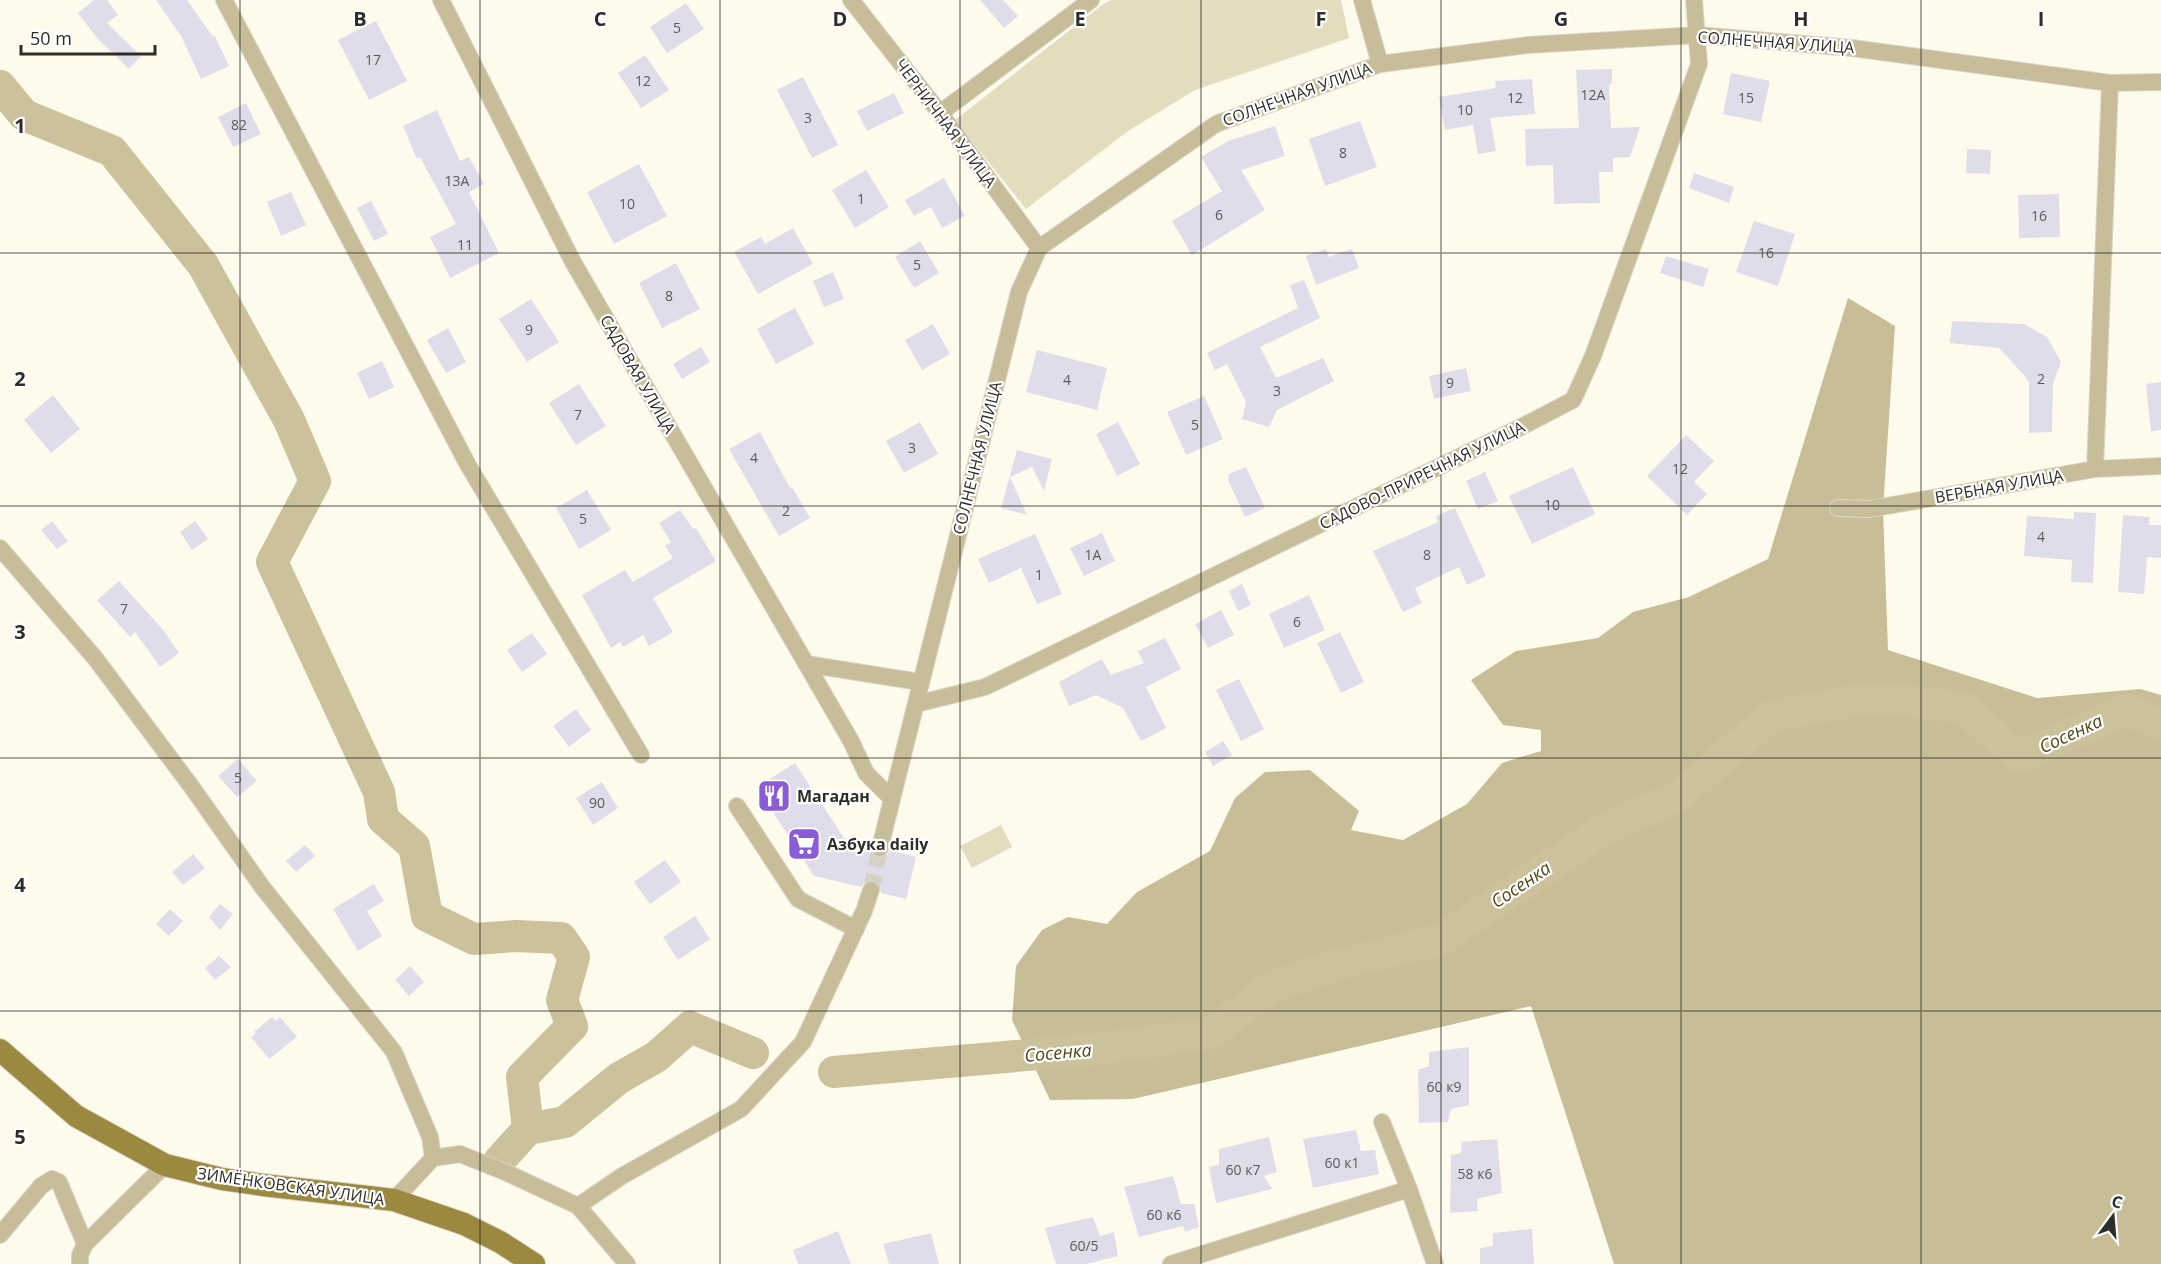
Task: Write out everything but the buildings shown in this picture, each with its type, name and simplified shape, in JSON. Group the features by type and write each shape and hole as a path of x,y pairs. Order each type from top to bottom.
{"main road":[{"name":"ЗИМЁНКОВСКАЯ УЛИЦА","path":"0,1050 76,1116 165,1165 222,1179 393,1200 464,1224 500,1242 534,1264"}],"street":[{"path":"224,0 468,465 641,755"},
{"name":"САДОВАЯ УЛИЦА","path":"441,0 573,262 851,741 866,773 892,799"},
{"name":"ЧЕРНИЧНАЯ УЛИЦА","path":"851,0 939,113 1039,248"},
{"path":"939,113 1091,0"},
{"path":"1362,0 1380,64"},
{"name":"САДОВО-ПРИРЕЧНАЯ УЛИЦА","path":"916,704 985,687 1573,400 1593,356 1699,64 1694,0"},
{"name":"СОЛНЕЧНАЯ УЛИЦА","path":"880,848 1019,292 1039,248 1216,124 1380,64 1528,45 1698,35 1852,48 2110,83 2161,82"},
{"path":"2095,469 2110,83"},
{"name":"ВЕРБНАЯ УЛИЦА","path":"1838,508 1870,509 2095,469 2161,466"},
{"path":"0,548 95,658 191,786 263,888 394,1052 430,1137 433,1158"},
{"path":"806,664 920,682"},
{"path":"737,806 798,899 856,929"},
{"path":"578,1206 622,1176 741,1109 803,1042 856,929 871,890"},
{"path":"1382,1122 1409,1189 1435,1264"},
{"path":"393,1200 433,1158 460,1154 578,1206 627,1264"},
{"path":"80,1264 80,1255 85,1244 165,1165"},
{"path":"0,1235 41,1186 52,1179 60,1182 85,1244"},
{"path":"1171,1264 1409,1189"}],"shaded area":[{"path":"1111,0 1341,0 1349,38 1195,90 1128,131 1026,209 955,120"},
{"path":"1848,298 1895,326 1883,509 1888,650 2037,698 2140,689 2161,695 2161,1264 1614,1264 1531,1006 1133,1099 1050,1100 1012,1020 1016,966 1042,930 1068,917 1107,924 1137,892 1210,851 1235,798 1265,772 1310,770 1359,811 1351,830 1403,840 1467,804 1502,763 1541,751 1541,730 1503,725 1471,680 1516,651 1598,638 1633,612 1689,597 1768,559"},
{"path":"1001,825 1012,847 972,868 960,846"}],"waterway":[{"path":"0,86 24,115 112,151 203,265 289,420 315,481 272,562 379,792 383,819 414,846 427,916 474,939 516,936 561,938 574,957 562,1000 572,1026 522,1077 528,1129"},
{"name":"Сосенка","path":"834,1072 1107,1048 1211,1033 1271,987 1339,964 1440,940 1606,828 1679,796 1771,716 1870,698 1963,707 2020,758 2126,709 2161,725"},
{"name":"Сосенка","path":"500,1160 528,1129 565,1122 619,1078 656,1057 690,1027 753,1053"}],"tunnel":[{"path":"871,890 880,848"}],"place":[{"name":"Магадан","path":"774,796"},
{"name":"Азбука daily","path":"804,844"}]}
